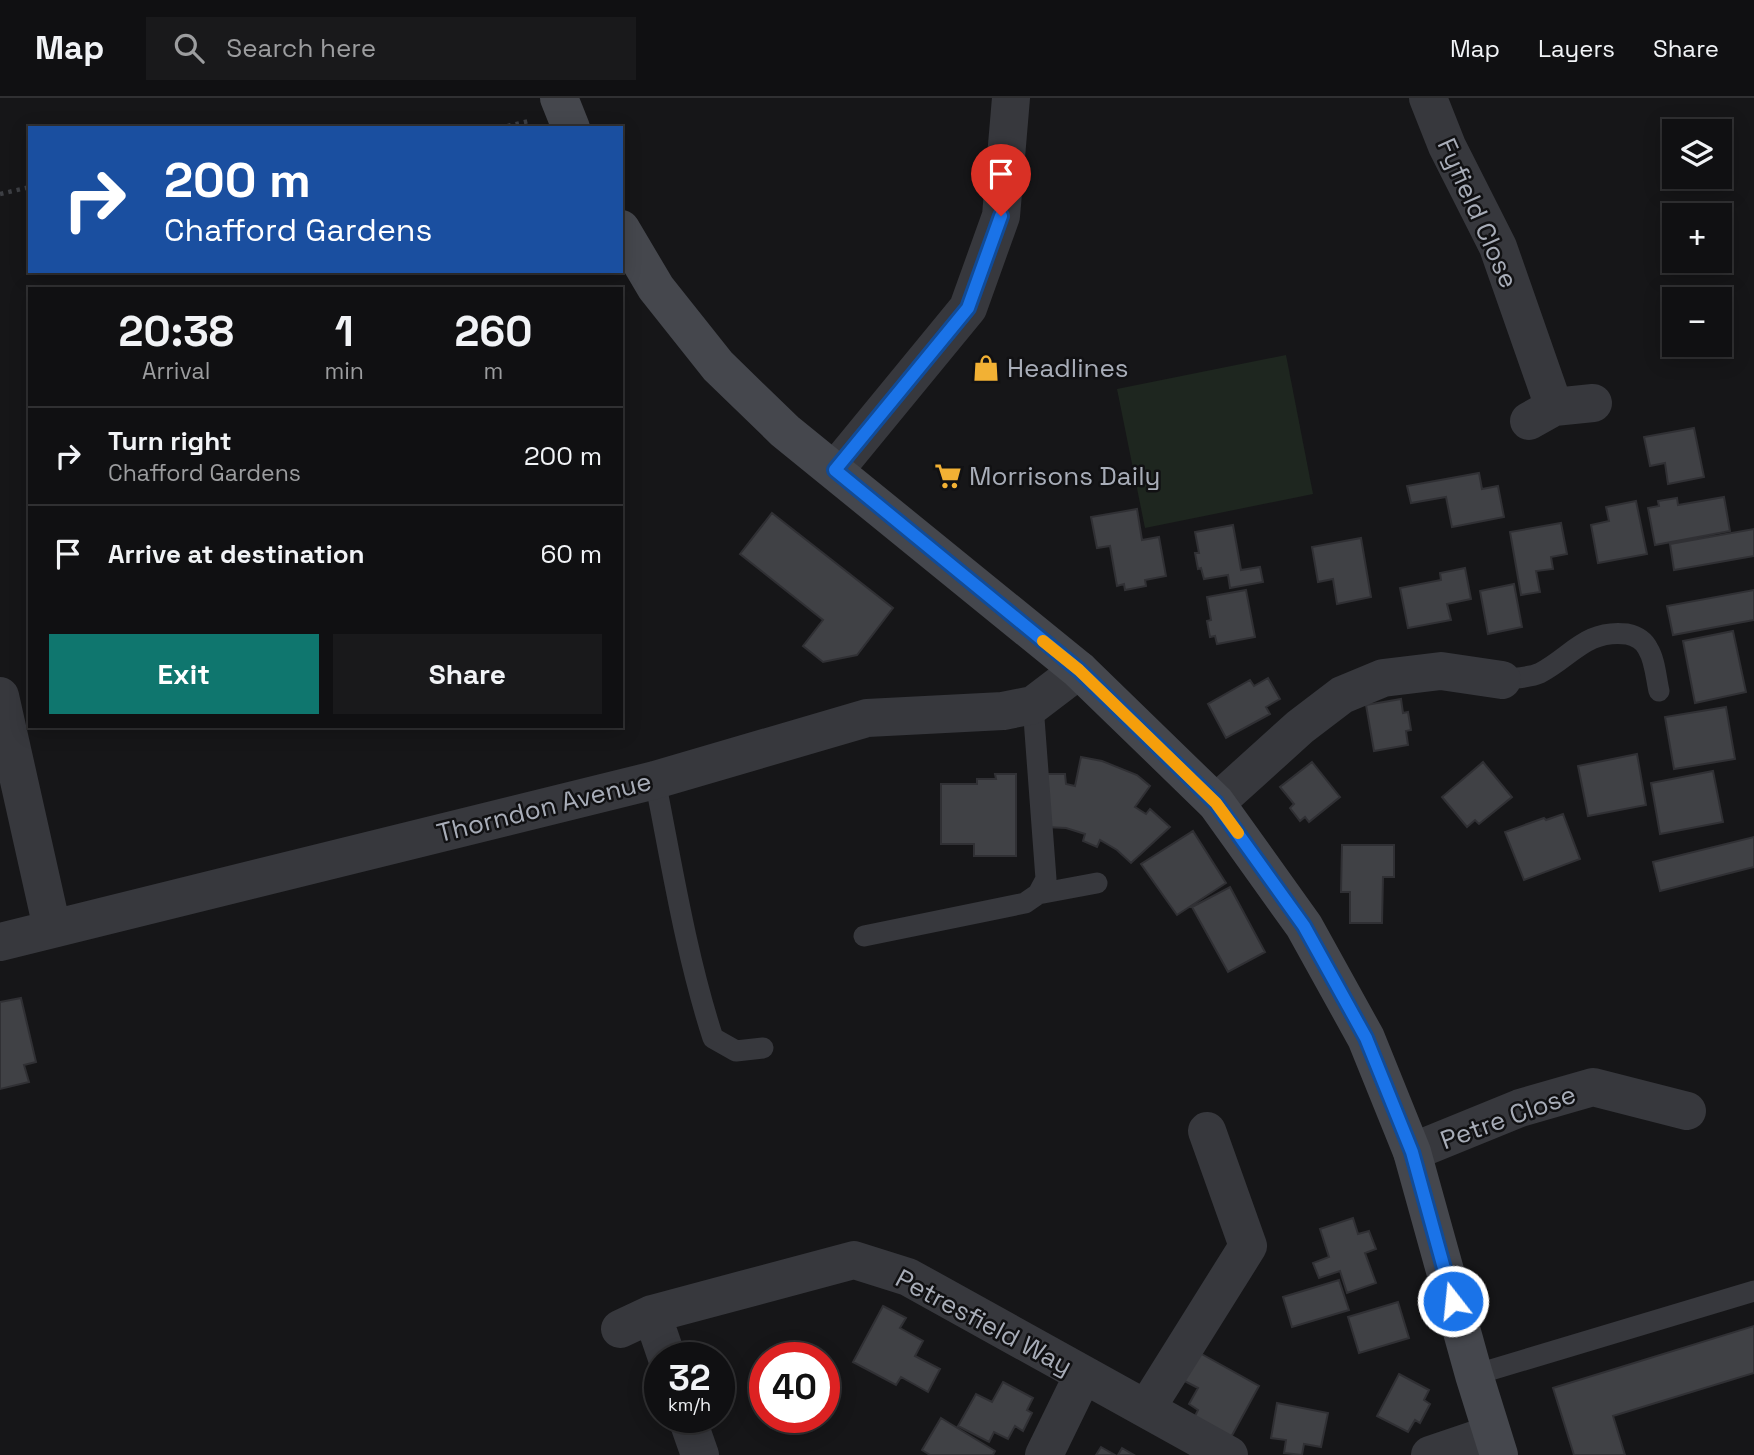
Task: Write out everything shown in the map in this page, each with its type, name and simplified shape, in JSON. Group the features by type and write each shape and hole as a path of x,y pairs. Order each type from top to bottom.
{"street":[{"path":"559,98 570,126"},
{"path":"835,470 968,308 1001,216 1011,98"},
{"name":"Fyfield Close","path":"1428,98 1447,146 1498,247 1541,414 1593,403"},
{"path":"623,232 656,288 718,366 785,431 1079,670 1216,803 1304,926 1366,1038 1412,1152 1495,1444 1430,1455"},
{"name":"Thorndon Avenue","path":"0,942 654,780 867,718 1003,710 1033,705 1079,670"},
{"path":"1216,803 1300,727 1342,695 1383,678 1441,671 1502,680"},
{"path":"0,696 52,928"},
{"name":"Petre Close","path":"1412,1152 1520,1108 1593,1087 1687,1111"},
{"path":"1146,1409 1248,1246 1207,1131"},
{"name":"Petresfield Way","path":"653,1342 636,1322 855,1260 908,1277 1229,1455"},
{"path":"1044,1455 1083,1374"},
{"path":"692,1433 700,1455"}],"lane":[{"path":"1502,680 1537,674 1589,639 1620,633 1641,639 1649,650 1659,691"},
{"path":"1033,705 1046,879 1038,894"},
{"path":"654,780 692,958 713,1038 736,1051 763,1048"},
{"path":"864,936 1025,903 1038,894 1097,883"},
{"path":"1474,1375 1754,1291"}],"path":[{"path":"0,194 28,187"}],"shaded area":[{"path":"1286,355 1313,494 1145,528 1117,389"}],"building":[{"path":"1694,428 1704,477 1668,484 1665,463 1650,466 1644,437"},
{"path":"1479,473 1482,489 1498,486 1504,517 1452,527 1446,497 1411,503 1407,486"},
{"path":"1724,497 1730,531 1655,545 1648,508 1659,506 1658,501 1677,498 1678,505"},
{"path":"1636,501 1647,554 1598,563 1591,525 1609,521 1606,507"},
{"path":"1137,509 1142,540 1159,537 1166,576 1145,580 1146,586 1125,590 1124,584 1117,586 1110,546 1097,548 1091,517"},
{"path":"772,513 893,608 857,655 823,662 803,646 823,620 740,554"},
{"path":"1561,523 1567,554 1551,557 1553,569 1536,571 1540,592 1521,595 1510,532"},
{"path":"1233,525 1241,570 1260,567 1263,582 1230,588 1228,575 1204,579 1201,568 1198,569 1195,553 1199,553 1195,532"},
{"path":"1754,529 1754,556 1674,570 1670,544"},
{"path":"1361,538 1371,597 1337,604 1333,579 1318,582 1312,547"},
{"path":"1465,568 1471,599 1447,604 1451,620 1408,628 1400,588 1441,580 1440,573"},
{"path":"1514,584 1522,627 1488,634 1480,591"},
{"path":"1246,590 1255,637 1217,644 1215,636 1210,637 1207,621 1211,620 1207,597"},
{"path":"1754,590 1754,620 1673,635 1667,606"},
{"path":"1733,631 1746,692 1695,703 1683,641"},
{"path":"1268,678 1280,699 1266,707 1270,714 1226,738 1208,704 1250,680 1254,686"},
{"path":"1401,699 1403,713 1408,712 1411,730 1406,731 1408,745 1374,751 1366,705"},
{"path":"1726,707 1735,759 1674,769 1665,717"},
{"path":"1637,754 1646,805 1588,816 1578,766"},
{"path":"1081,757 1102,761 1137,775 1150,786 1135,807 1146,814 1150,809 1170,827 1131,863 1100,840 1097,847 1083,841 1085,834 1066,828 1046,827 1043,774 1065,774 1066,784 1075,786"},
{"path":"1312,762 1340,797 1309,822 1305,817 1300,821 1290,808 1294,804 1280,787"},
{"path":"1483,762 1512,797 1479,824 1475,820 1467,827 1442,797"},
{"path":"1713,771 1723,822 1660,834 1651,783"},
{"path":"995,774 1016,774 1016,856 974,856 974,844 941,844 941,784 977,784 977,779 996,779"},
{"path":"1563,814 1580,859 1524,880 1505,832"},
{"path":"1193,831 1226,883 1177,915 1141,864"},
{"path":"1754,837 1754,867 1660,891 1653,862"},
{"path":"1342,845 1394,845 1394,877 1383,877 1382,923 1350,923 1350,892 1341,892"},
{"path":"1230,887 1265,952 1228,972 1192,907"},
{"path":"21,998 36,1062 24,1065 29,1082 0,1089 0,1002"},
{"path":"1353,1218 1358,1234 1369,1231 1376,1249 1365,1253 1376,1283 1347,1293 1340,1271 1319,1278 1313,1263 1329,1257 1320,1229"},
{"path":"1339,1280 1349,1310 1292,1327 1283,1297"},
{"path":"1398,1302 1409,1338 1359,1353 1348,1317"},
{"path":"883,1306 906,1318 900,1328 923,1341 915,1356 940,1369 928,1392 901,1377 896,1385 853,1362"},
{"path":"1754,1326 1754,1373 1613,1416 1625,1455 1574,1455 1553,1388"},
{"path":"1189,1347 1259,1386 1230,1439 1194,1418 1198,1410 1189,1404 1198,1388 1173,1375"},
{"path":"1399,1374 1429,1390 1424,1400 1430,1404 1420,1423 1415,1420 1408,1432 1377,1416"},
{"path":"1003,1382 1033,1398 1027,1410 1032,1413 1023,1431 1015,1426 1008,1439 994,1432 989,1442 958,1426 976,1394 992,1402"},
{"path":"1277,1403 1328,1413 1321,1447 1304,1444 1302,1455 1284,1453 1286,1440 1271,1438"},
{"path":"941,1418 995,1451 993,1455 930,1455 922,1450"},
{"path":"1101,1447 1115,1455 1096,1455"},
{"path":"1122,1448 1134,1455 1118,1455"}],"slow traffic":[{"path":"1043,641 1079,670 1216,803 1238,833"}],"place":[{"name":"Headlines","path":"986,368"},
{"name":"Morrisons Daily","path":"948,476"}],"route":[{"path":"1001,216 968,308 835,470 1079,670 1216,803 1304,926 1366,1038 1412,1152 1453,1301"}]}
